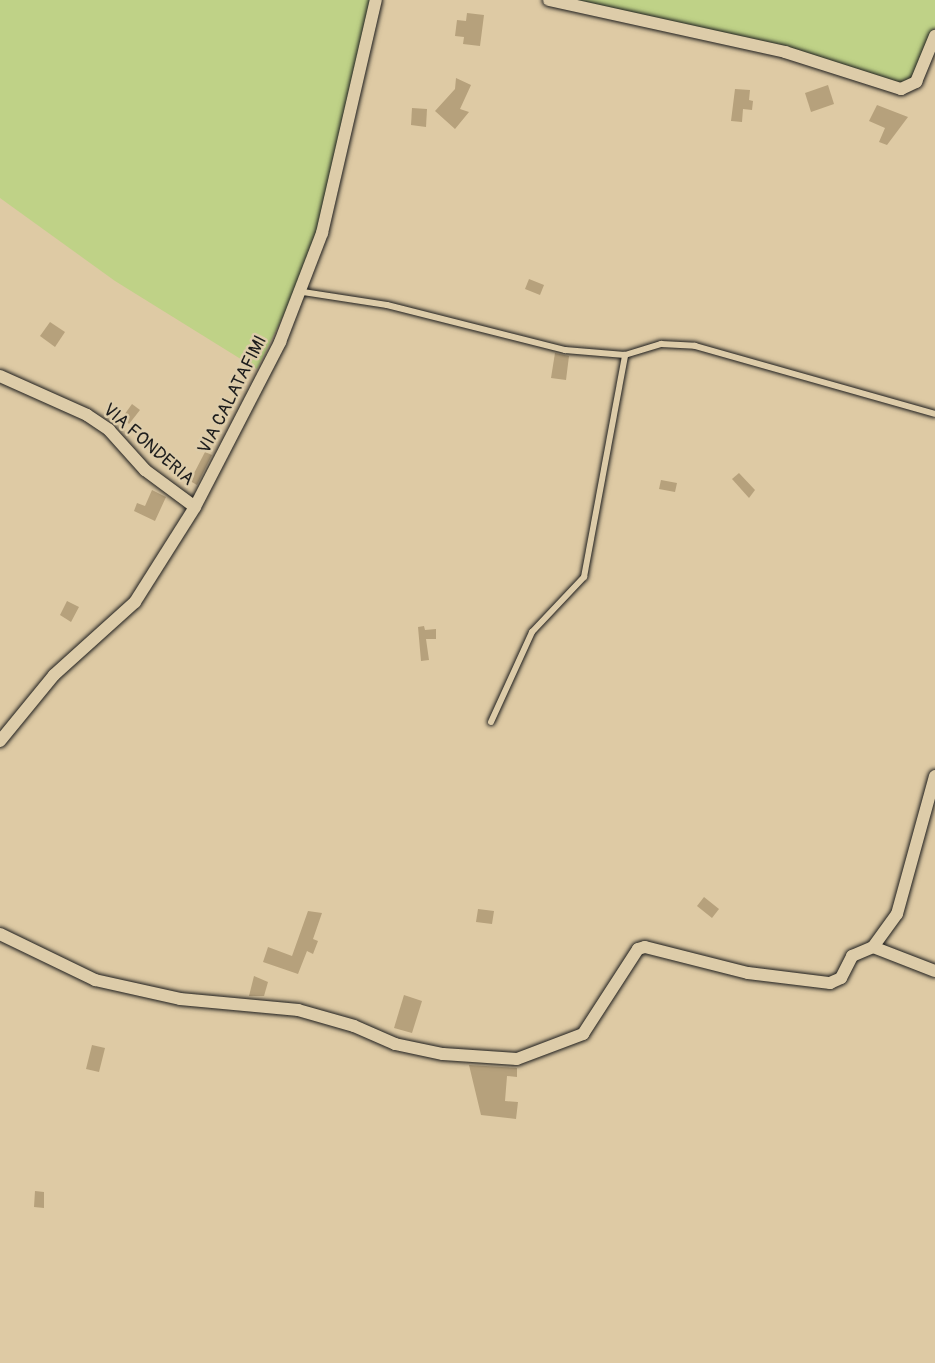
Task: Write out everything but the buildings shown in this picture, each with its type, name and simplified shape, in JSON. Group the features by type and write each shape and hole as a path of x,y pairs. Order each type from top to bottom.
{"street":[{"name":"VIA CALATAFIMI","path":"0,741 54,675 135,602 195,507 303,292 330,201 376,0"},
{"path":"549,0 785,52 901,89 916,82 935,36"},
{"name":"VIA FONDERIA","path":"0,376 87,415 109,430 145,470 195,507"},
{"path":"0,934 95,980 180,999 298,1010 419,1049 517,1059 583,1034 592,1025 638,949 645,947 761,976 830,983 841,978 852,956 873,947 897,914 935,776"},
{"path":"873,947 935,971"}],"lane":[{"path":"303,292 387,305 565,350 625,355 662,344 695,346 935,414"},
{"path":"491,722 532,632 584,577 625,355"}],"green space":[{"path":"0,0 371,0 317,231 297,288 257,369 115,281 0,198"},
{"path":"568,0 935,0 935,27 913,80 901,86 820,61 787,46"}]}
